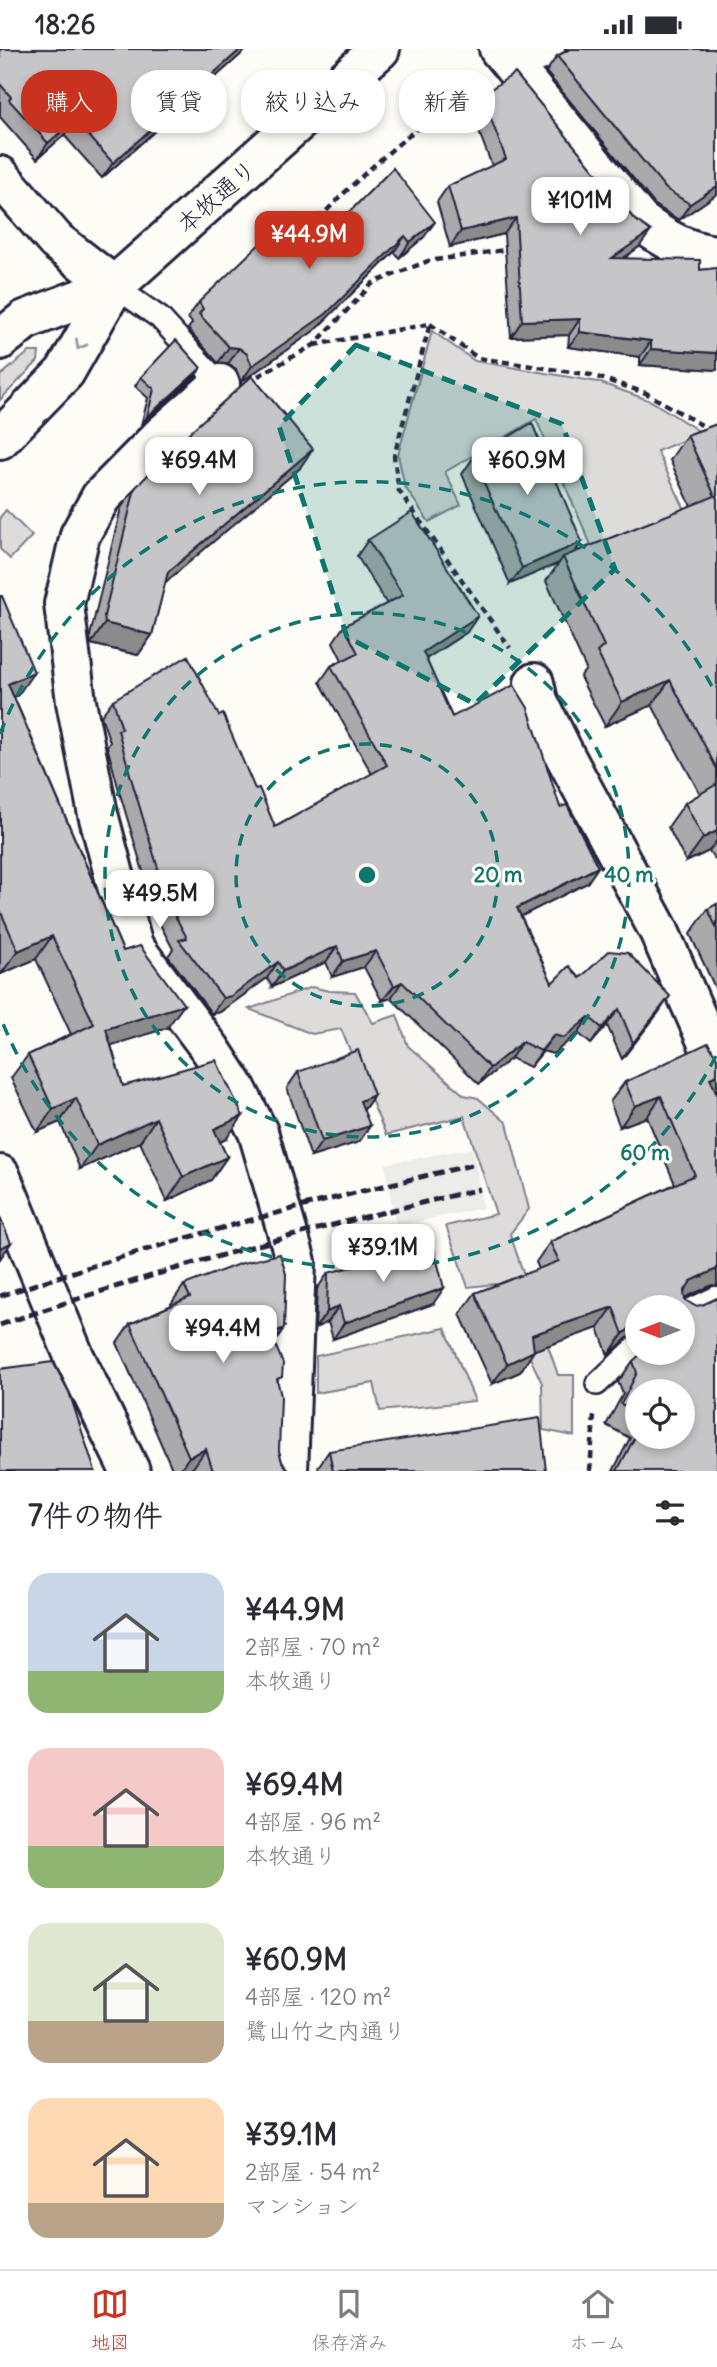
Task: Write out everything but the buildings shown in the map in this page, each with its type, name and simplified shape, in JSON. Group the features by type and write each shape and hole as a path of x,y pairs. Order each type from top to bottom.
{"street":[{"name":"本牧通り","path":"0,439 65,372 114,286 380,49"},
{"path":"521,53 640,221 675,244 691,251 717,255"},
{"path":"0,176 56,241 114,286"},
{"name":"本牧通り","path":"0,340 25,320 114,286"},
{"path":"220,384 162,435 101,497 80,535 64,604 76,702 98,814 133,946 211,1050 237,1090 258,1132 296,1262 288,1471"},
{"path":"534,683 538,701 566,758 659,931 717,1064"},
{"path":"0,1175 75,1356 130,1471"}],"lane":[{"path":"114,286 160,318 220,384"},
{"path":"695,1308 717,1297"},
{"path":"597,1384 625,1357"}],"path":[{"path":"296,247 303,236 372,168 451,102 521,53"},
{"path":"220,384 247,383 314,345 373,283 428,261 516,249"},
{"path":"314,345 430,324 478,358 591,375 646,393 717,434"},
{"path":"430,324 394,456 399,491 534,683"},
{"path":"590,1471 597,1384"}],"highlighted area":[{"path":"356,345 562,424 615,569 475,704 347,637 279,426"}],"shaded area":[{"path":"432,331 475,361 598,382 651,401 702,433 657,451 689,518 595,554 536,419 445,472 461,505 429,522 405,487 398,455"},
{"path":"29,352 39,352 38,361 0,400 0,376"},
{"path":"6,510 32,536 10,559 0,549 0,517"},
{"path":"312,987 355,992 373,1023 397,1015 408,1046 464,1095 478,1098 507,1123 529,1209 510,1234 558,1375 574,1375 574,1436 543,1430 542,1383 495,1284 468,1287 446,1226 496,1214 464,1116 386,1135 341,1029 312,1034 249,1009"},
{"path":"473,1148 483,1208 396,1226 385,1164"},
{"path":"445,1328 475,1401 380,1411 374,1383 316,1393 316,1356"}],"railway":[{"path":"0,1296 236,1224 476,1164"},
{"path":"0,1325 238,1251 480,1189"}]}
